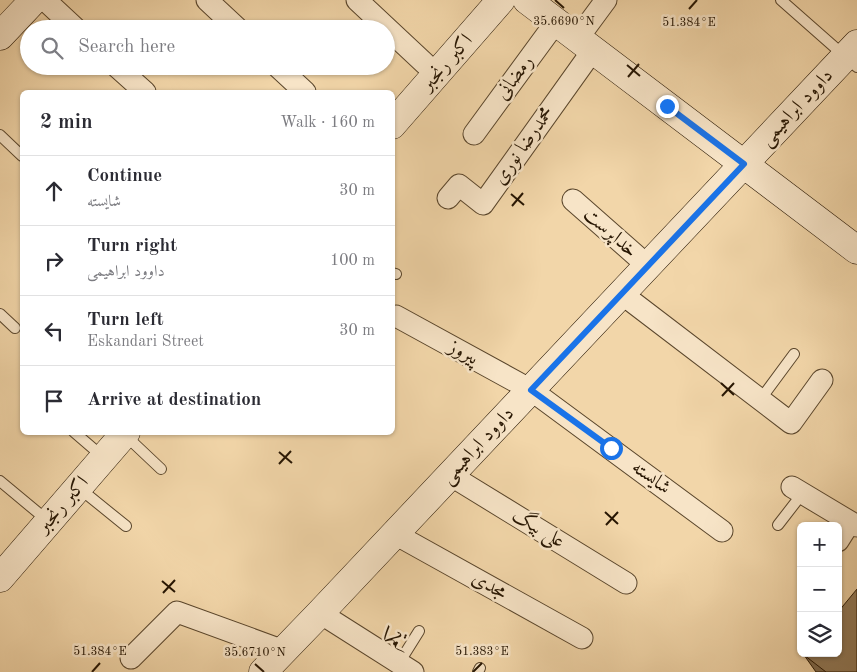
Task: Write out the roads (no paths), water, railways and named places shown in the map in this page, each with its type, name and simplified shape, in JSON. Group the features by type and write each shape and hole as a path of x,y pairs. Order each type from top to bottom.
{"street":[{"path":"0,36 34,0"},
{"path":"45,0 66,20"},
{"path":"207,0 228,20"},
{"path":"357,0 378,20"},
{"name":"اکبر رنجبر","path":"395,122 501,0"},
{"path":"527,0 857,250"},
{"path":"585,44 606,0"},
{"name":"رمضانی","path":"474,134 556,22"},
{"path":"395,36 436,74"},
{"name":"محمدرضا نوری","path":"448,198 459,185 483,204 585,44"},
{"name":"داوود ابراهیمی","path":"263,672 744,164 853,56"},
{"path":"126,75 143,90"},
{"path":"287,75 303,90"},
{"name":"خداپرست","path":"573,200 648,266"},
{"path":"622,294 791,423 822,380"},
{"name":"پیروز","path":"396,316 531,390"},
{"name":"شایسته","path":"531,390 722,531"},
{"name":"اکبر رنجبر","path":"0,578 124,435"},
{"name":"علی بیگ","path":"450,475 626,583"},
{"path":"797,490 854,524 842,537"},
{"name":"مجدی","path":"395,534 582,638"},
{"path":"131,658 177,612 284,651"},
{"path":"320,613 406,668"}],"lane":[{"path":"781,0 853,56"},
{"path":"0,135 20,154"},
{"path":"0,314 15,328"},
{"path":"760,400 794,354"},
{"path":"77,435 104,458"},
{"path":"128,435 161,469"},
{"path":"0,481 48,522"},
{"path":"79,487 126,526"},
{"path":"778,525 797,490"},
{"name":"یکم","path":"406,668 419,631"}]}
